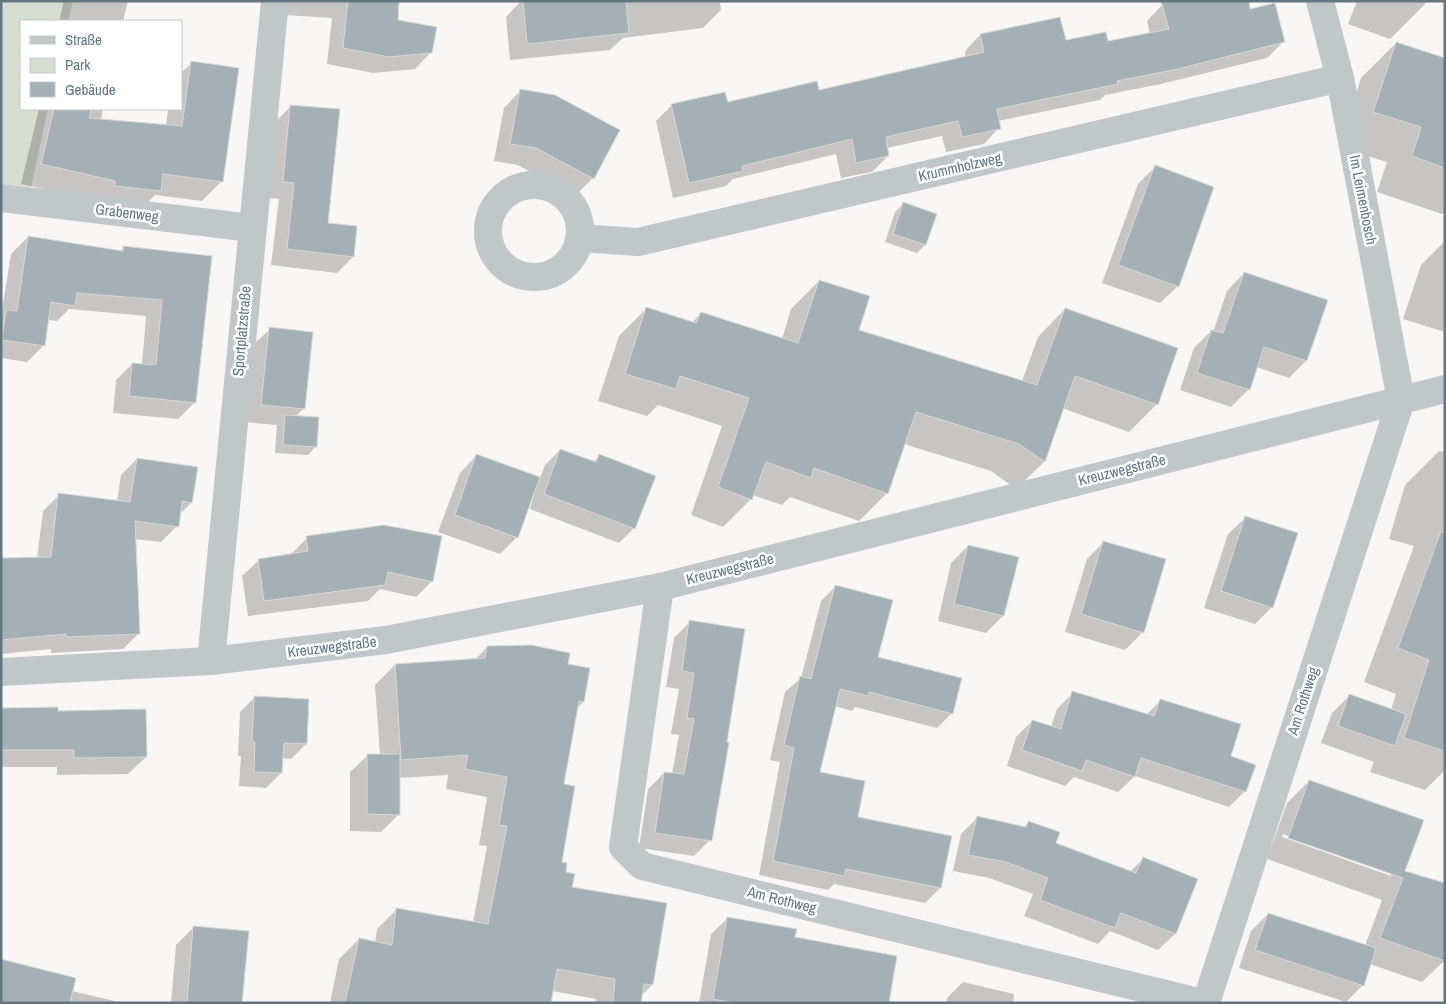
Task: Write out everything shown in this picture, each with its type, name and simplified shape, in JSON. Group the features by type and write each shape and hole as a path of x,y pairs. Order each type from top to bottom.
{"street":[{"name":"Sportplatzstraße","path":"211,662 275,1"},
{"name":"Im Leimenbosch","path":"1320,1 1340,78 1401,400"},
{"name":"Krummholzweg","path":"580,238 638,242 1340,78"},
{"name":"Grabenweg","path":"1,198 252,228"},
{"name":"Kreuzwegstraße","path":"1,672 211,662 386,640 660,587 1445,389"},
{"name":"Am Rothweg","path":"660,587 623,847 642,866 1205,1003 1401,400"}],"green space":[{"path":"1,1 73,1 68,20 20,20 20,110 48,110 31,187 1,184"}],"building":[{"path":"348,1 399,1 398,20 437,27 432,53 389,57 343,48"},
{"path":"523,1 626,1 629,33 527,44"},
{"path":"1161,1 1249,1 1250,9 1275,3 1285,42 1178,69 1117,81 1118,84 997,109 1001,129 962,137 958,121 886,137 889,156 856,163 852,139 742,166 743,171 689,183 671,104 725,92 728,102 817,81 819,90 984,52 980,34 1060,17 1066,40 1106,32 1108,41 1169,29"},
{"path":"1396,42 1445,58 1445,168 1412,156 1421,127 1373,112"},
{"path":"191,61 239,68 223,182 163,174 161,191 115,186 115,181 41,164 54,110 91,110 89,118 182,126"},
{"path":"520,89 555,95 620,130 594,179 536,148 510,144"},
{"path":"290,105 340,109 328,223 357,226 354,257 287,249 294,183 283,182"},
{"path":"1155,165 1214,187 1179,287 1118,265"},
{"path":"903,202 937,214 926,245 893,234"},
{"path":"28,236 123,251 123,246 212,256 196,403 129,396 132,363 156,365 162,300 77,293 75,306 51,302 45,346 2,340 6,310 17,311"},
{"path":"1244,272 1328,300 1307,361 1264,347 1250,390 1197,373 1211,330 1223,333"},
{"path":"819,280 870,296 859,330 1037,385 1065,308 1178,348 1158,405 1075,376 1045,462 1019,444 916,412 888,494 814,468 811,478 766,462 752,500 718,487 749,398 680,376 676,389 625,374 646,307 696,323 701,312 798,343"},
{"path":"269,327 313,332 305,409 261,405"},
{"path":"285,415 319,417 317,447 283,445"},
{"path":"560,449 596,462 599,454 656,476 635,529 544,494"},
{"path":"476,454 540,477 518,538 455,515"},
{"path":"137,458 198,467 192,503 182,501 179,527 135,521 140,634 66,637 66,634 1,640 1,558 51,557 58,493 130,502"},
{"path":"1245,516 1298,533 1273,608 1221,591"},
{"path":"384,525 442,536 433,582 388,572 385,585 264,601 258,559 308,551 306,536"},
{"path":"1441,531 1445,532 1445,751 1404,738 1429,660 1398,648"},
{"path":"1103,541 1166,559 1144,633 1081,614"},
{"path":"968,545 1019,557 1004,616 954,604"},
{"path":"835,585 893,600 878,657 962,678 953,714 869,692 868,696 840,689 820,772 865,781 858,817 952,836 941,888 846,869 844,876 773,861 794,748 784,745 800,676 811,679"},
{"path":"689,620 745,629 727,742 729,743 712,841 655,833 664,772 684,774 694,719 687,718 694,673 682,671"},
{"path":"531,645 570,653 568,664 590,668 584,702 579,701 564,784 575,786 562,862 567,863 566,872 575,874 572,887 667,903 653,985 644,984 641,1003 613,1003 615,979 557,969 551,1003 345,1003 359,938 392,945 396,908 488,924 507,826 499,825 507,777 465,769 468,755 401,760 395,664 485,658 487,646"},
{"path":"1072,691 1154,716 1160,699 1241,724 1231,756 1256,765 1246,792 1141,758 1135,777 1086,760 1082,771 1022,750 1032,720 1061,729"},
{"path":"1349,694 1406,714 1395,746 1338,726"},
{"path":"254,696 309,699 307,744 284,743 282,773 254,772 255,742 252,741"},
{"path":"58,707 58,711 146,709 147,757 74,758 74,750 1,750 1,708"},
{"path":"367,754 400,754 400,815 367,814"},
{"path":"1309,780 1424,820 1405,871 1445,883 1445,961 1380,938 1403,878 1288,838"},
{"path":"977,816 1026,827 1028,821 1060,832 1056,843 1136,873 1143,857 1198,879 1176,934 1121,913 1115,928 1040,900 1048,878 1006,862 968,855"},
{"path":"1268,913 1376,948 1364,986 1255,950"},
{"path":"727,917 797,929 795,937 897,956 889,1003 734,1003 713,999"},
{"path":"193,926 249,931 242,1003 187,1003"},
{"path":"1,959 76,978 70,1003 1,1003"}]}
